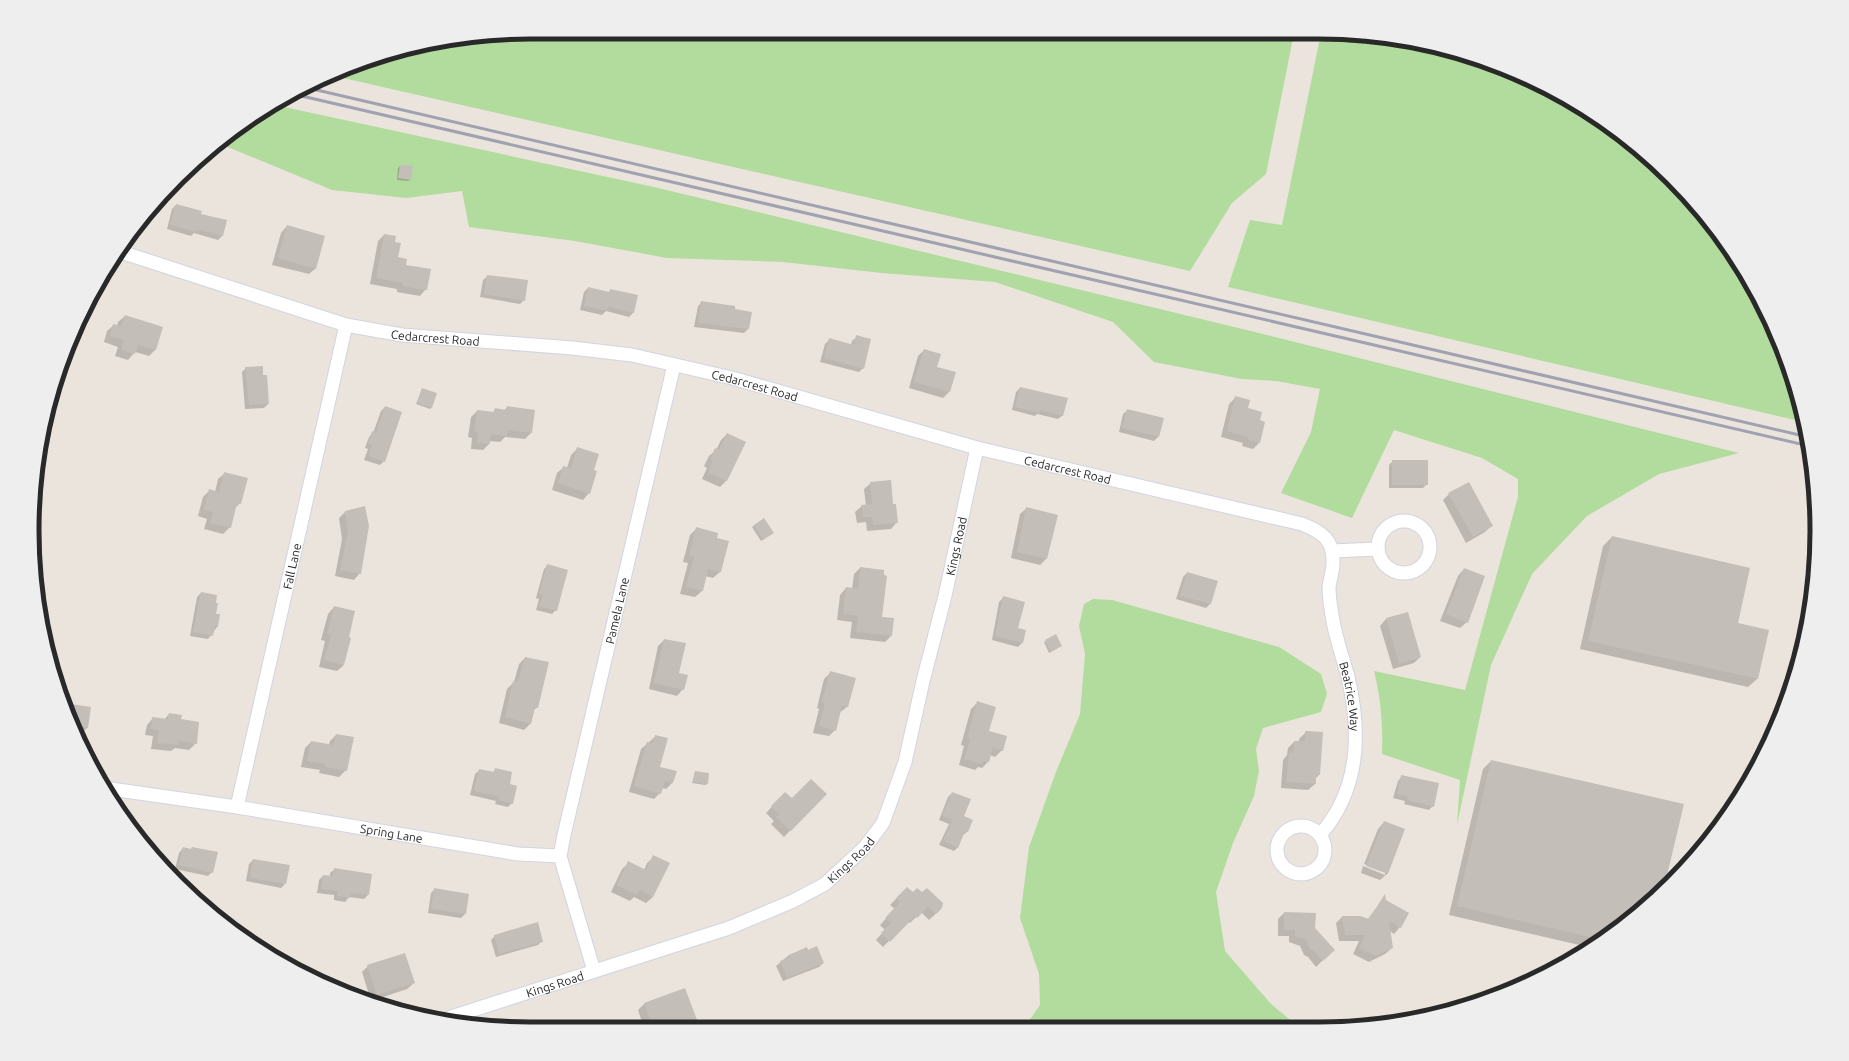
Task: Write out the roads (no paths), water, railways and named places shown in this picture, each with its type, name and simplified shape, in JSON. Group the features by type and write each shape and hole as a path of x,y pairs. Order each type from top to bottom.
{"street":[{"name":"Cedarcrest Road","path":"125,253 346,325 402,335 572,348 632,355 732,378 977,448 1302,524 1319,531 1328,540 1332,551"},
{"name":"Fall Lane","path":"237,807 346,325"},
{"name":"Pamela Lane","path":"560,856 674,365"},
{"name":"Kings Road","path":"454,1016 729,928 793,901 825,884 865,848 882,823 905,762 923,681 945,596 977,448"},
{"path":"1332,551 1378,549"},
{"name":"Beatrice Way","path":"1320,835 1335,817 1347,792 1354,763 1355,739 1353,701 1331,609 1329,587 1333,563 1332,551"},
{"name":"Spring Lane","path":"113,789 237,807 518,854 560,856"},
{"path":"560,856 594,971"}],"railway":[{"path":"314,89 1801,435"},
{"path":"302,96 1803,444"}]}
